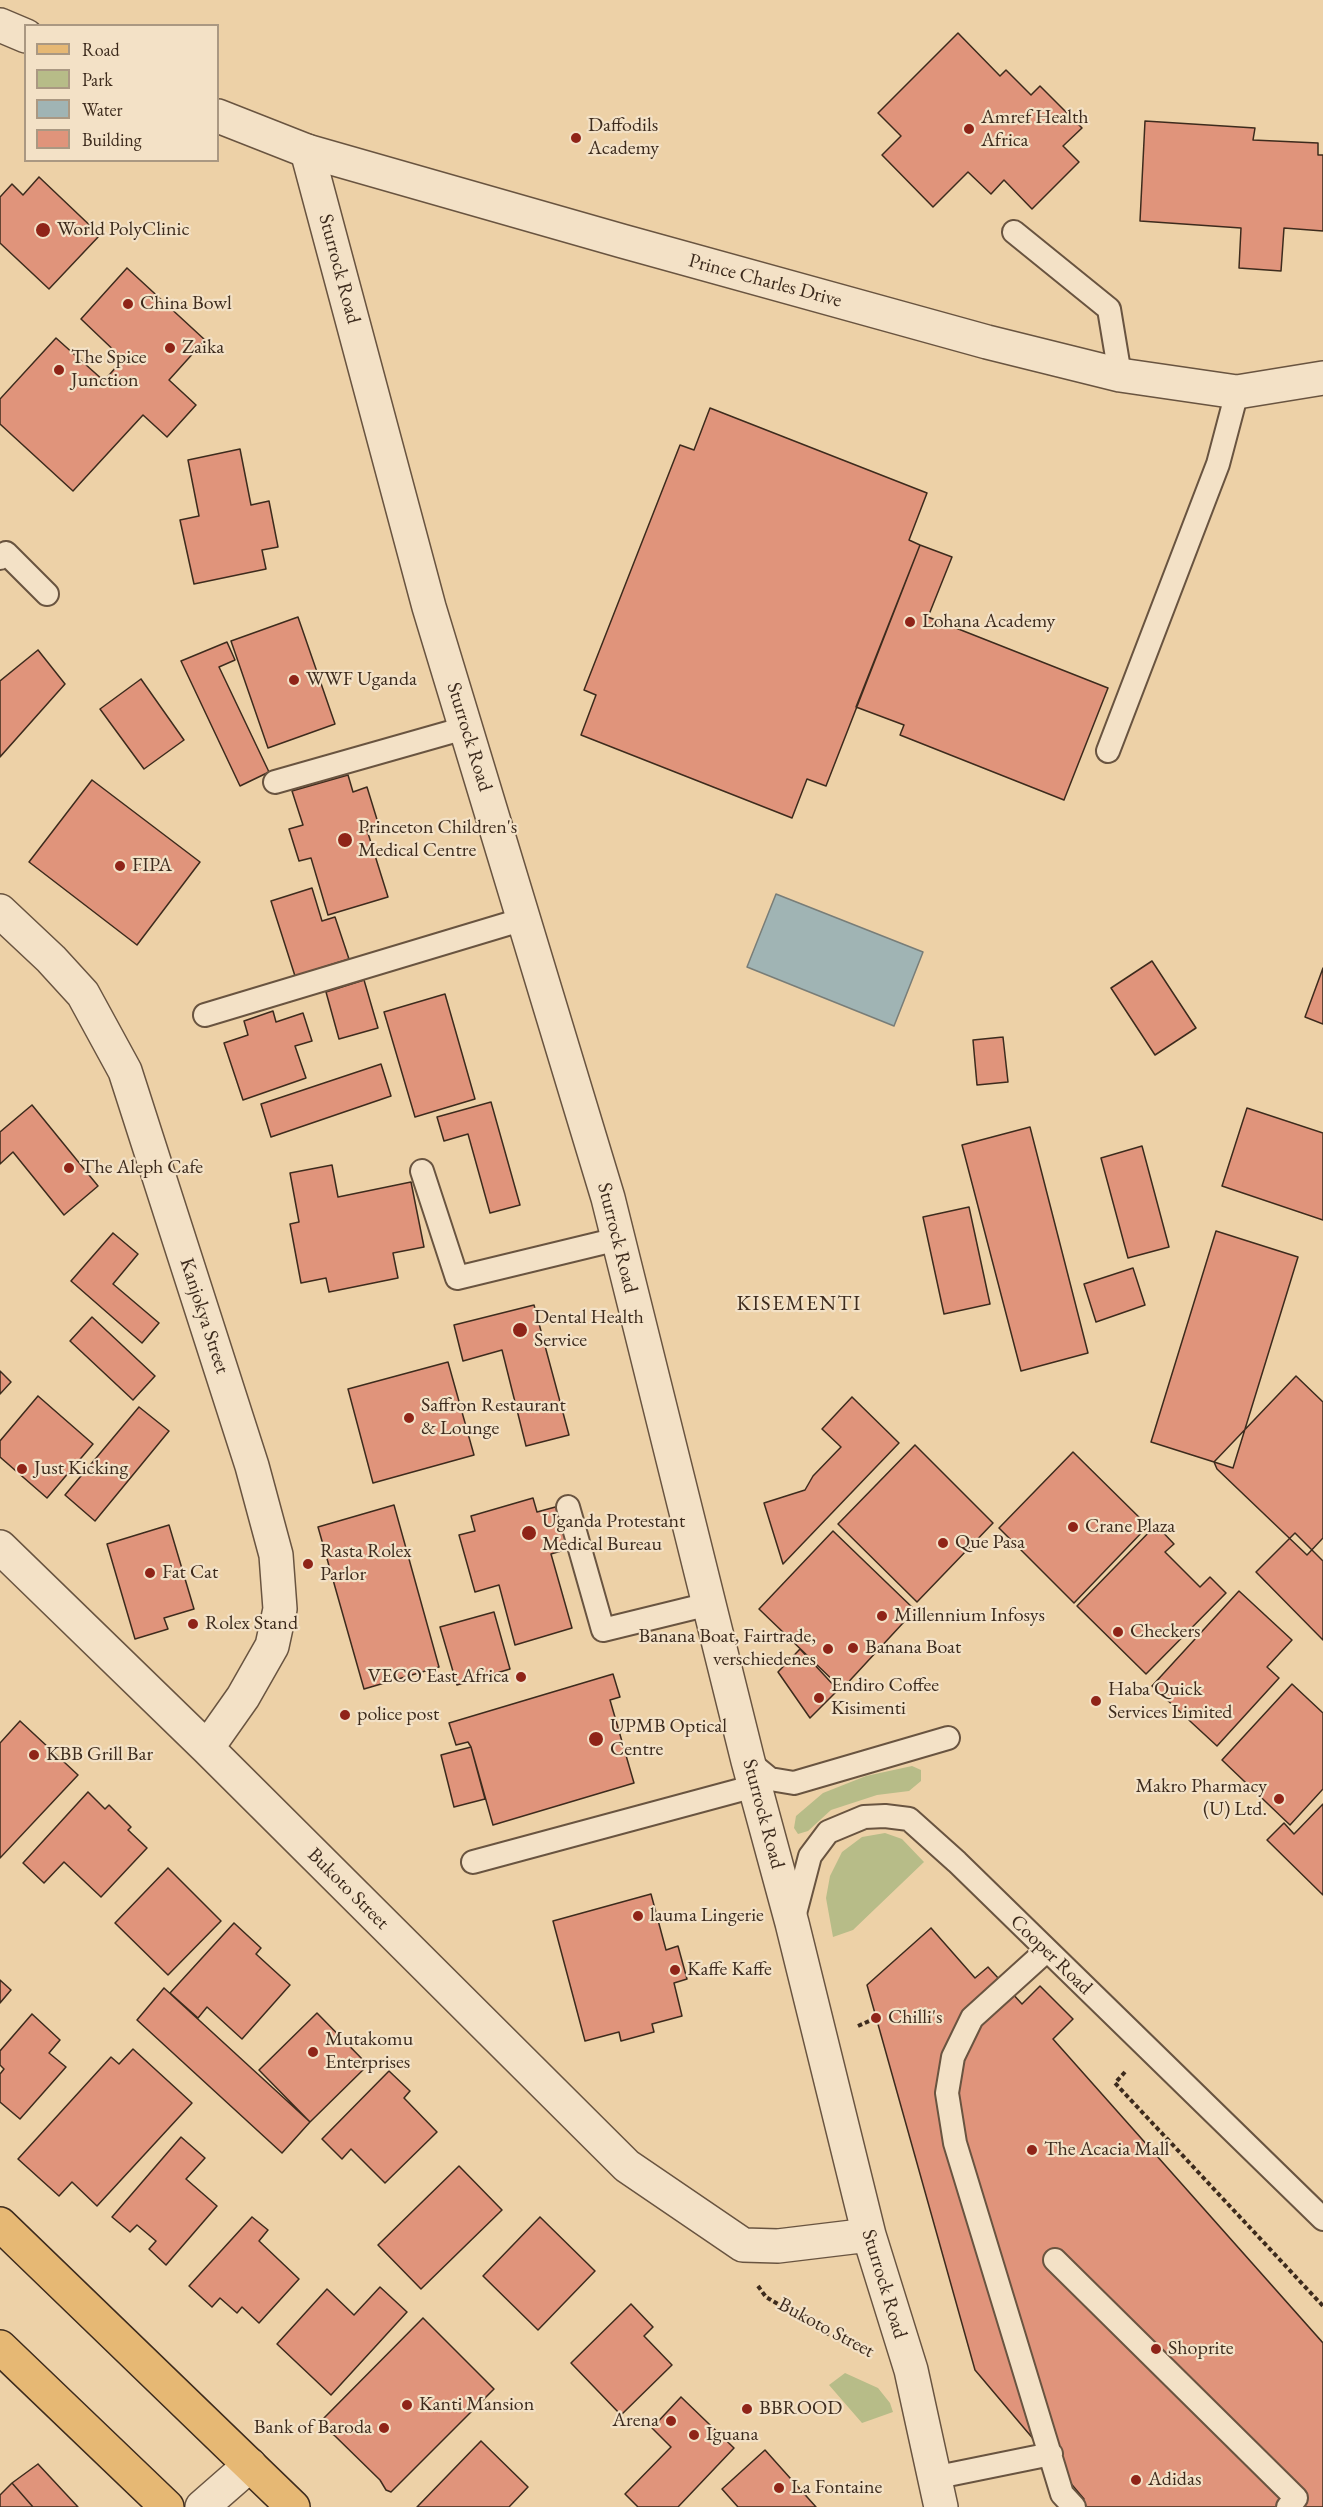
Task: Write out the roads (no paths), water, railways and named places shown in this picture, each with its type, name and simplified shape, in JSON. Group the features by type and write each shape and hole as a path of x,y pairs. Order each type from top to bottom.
{"main road":[{"path":"0,2224 293,2507"},
{"path":"0,2347 167,2507"}],"street":[{"path":"0,25 24,35"},
{"name":"Prince Charles Drive","path":"219,116 307,151 941,329 1120,375 1237,392 1323,378"},
{"name":"Sturrock Road","path":"307,151 429,607 608,1198 709,1604 792,1923 868,2235 911,2370 937,2493"},
{"name":"Kanjokya Street","path":"0,911 51,959 83,994 125,1071 252,1466 276,1556 280,1609 272,1646 243,1698 207,1748"},
{"name":"Bukoto Street","path":"0,1547 207,1748 627,2166 743,2245 778,2246 868,2235"},
{"path":"202,2507 250,2464"}],"lane":[{"path":"1014,232 1109,309 1120,375"},
{"path":"1108,752 1218,464 1237,392"},
{"path":"0,558 6,553 47,594"},
{"path":"275,782 465,728"},
{"path":"205,1015 524,919"},
{"path":"422,1171 457,1278 618,1239"},
{"path":"568,1507 603,1630 709,1604"},
{"path":"473,1862 752,1773 794,1783 948,1738"},
{"name":"Cooper Road","path":"792,1923 810,1856 828,1832 864,1817 885,1816 909,1819 1323,2219"},
{"path":"1046,1952 972,2018 953,2057 947,2093 955,2143 1062,2494 1074,2507"},
{"path":"1055,2260 1297,2504"},
{"path":"937,2493 1051,2454"}],"water":[{"path":"776,894 923,952 894,1026 747,967"}],"place":[{"name":"Amref Health Africa","path":"969,129"},
{"name":"Daffodils Academy","path":"576,138"},
{"name":"World PolyClinic","path":"43,230"},
{"name":"China Bowl","path":"128,304"},
{"name":"Zaika","path":"170,348"},
{"name":"The Spice Junction","path":"59,370"},
{"name":"Lohana Academy","path":"910,622"},
{"name":"WWF Uganda","path":"294,680"},
{"name":"Princeton Children's Medical Centre","path":"345,840"},
{"name":"FIPA","path":"120,866"},
{"name":"The Aleph Cafe","path":"69,1168"},
{"name":"Dental Health Service","path":"520,1330"},
{"name":"Saffron Restaurant & Lounge","path":"409,1418"},
{"name":"Just Kicking","path":"22,1469"},
{"name":"Crane Plaza","path":"1073,1527"},
{"name":"Uganda Protestant Medical Bureau","path":"529,1533"},
{"name":"Que Pasa","path":"943,1543"},
{"name":"Rasta Rolex Parlor","path":"308,1564"},
{"name":"Fat Cat","path":"150,1573"},
{"name":"Millennium Infosys","path":"882,1616"},
{"name":"Rolex Stand","path":"193,1624"},
{"name":"Checkers","path":"1118,1632"},
{"name":"Banana Boat","path":"853,1648"},
{"name":"Banana Boat, Fairtrade, verschiedenes","path":"828,1649"},
{"name":"VECO East Africa","path":"521,1677"},
{"name":"Endiro Coffee Kisimenti","path":"819,1698"},
{"name":"Haba Quick Services Limited","path":"1096,1701"},
{"name":"police post","path":"345,1715"},
{"name":"UPMB Optical Centre","path":"596,1739"},
{"name":"KBB Grill Bar","path":"34,1755"},
{"name":"Makro Pharmacy (U) Ltd.","path":"1279,1799"},
{"name":"lauma Lingerie","path":"638,1916"},
{"name":"Kaffe Kaffe","path":"675,1970"},
{"name":"Chilli's","path":"876,2018"},
{"name":"Mutakomu Enterprises","path":"313,2052"},
{"name":"The Acacia Mall","path":"1032,2150"},
{"name":"Shoprite","path":"1156,2349"},
{"name":"Kanti Mansion","path":"407,2405"},
{"name":"BBROOD","path":"747,2409"},
{"name":"Arena","path":"671,2421"},
{"name":"Bank of Baroda","path":"384,2428"},
{"name":"Iguana","path":"694,2435"},
{"name":"Adidas","path":"1136,2480"},
{"name":"La Fontaine","path":"779,2488"}],"district":[{"name":"KISEMENTI","path":"799,1304"}]}
